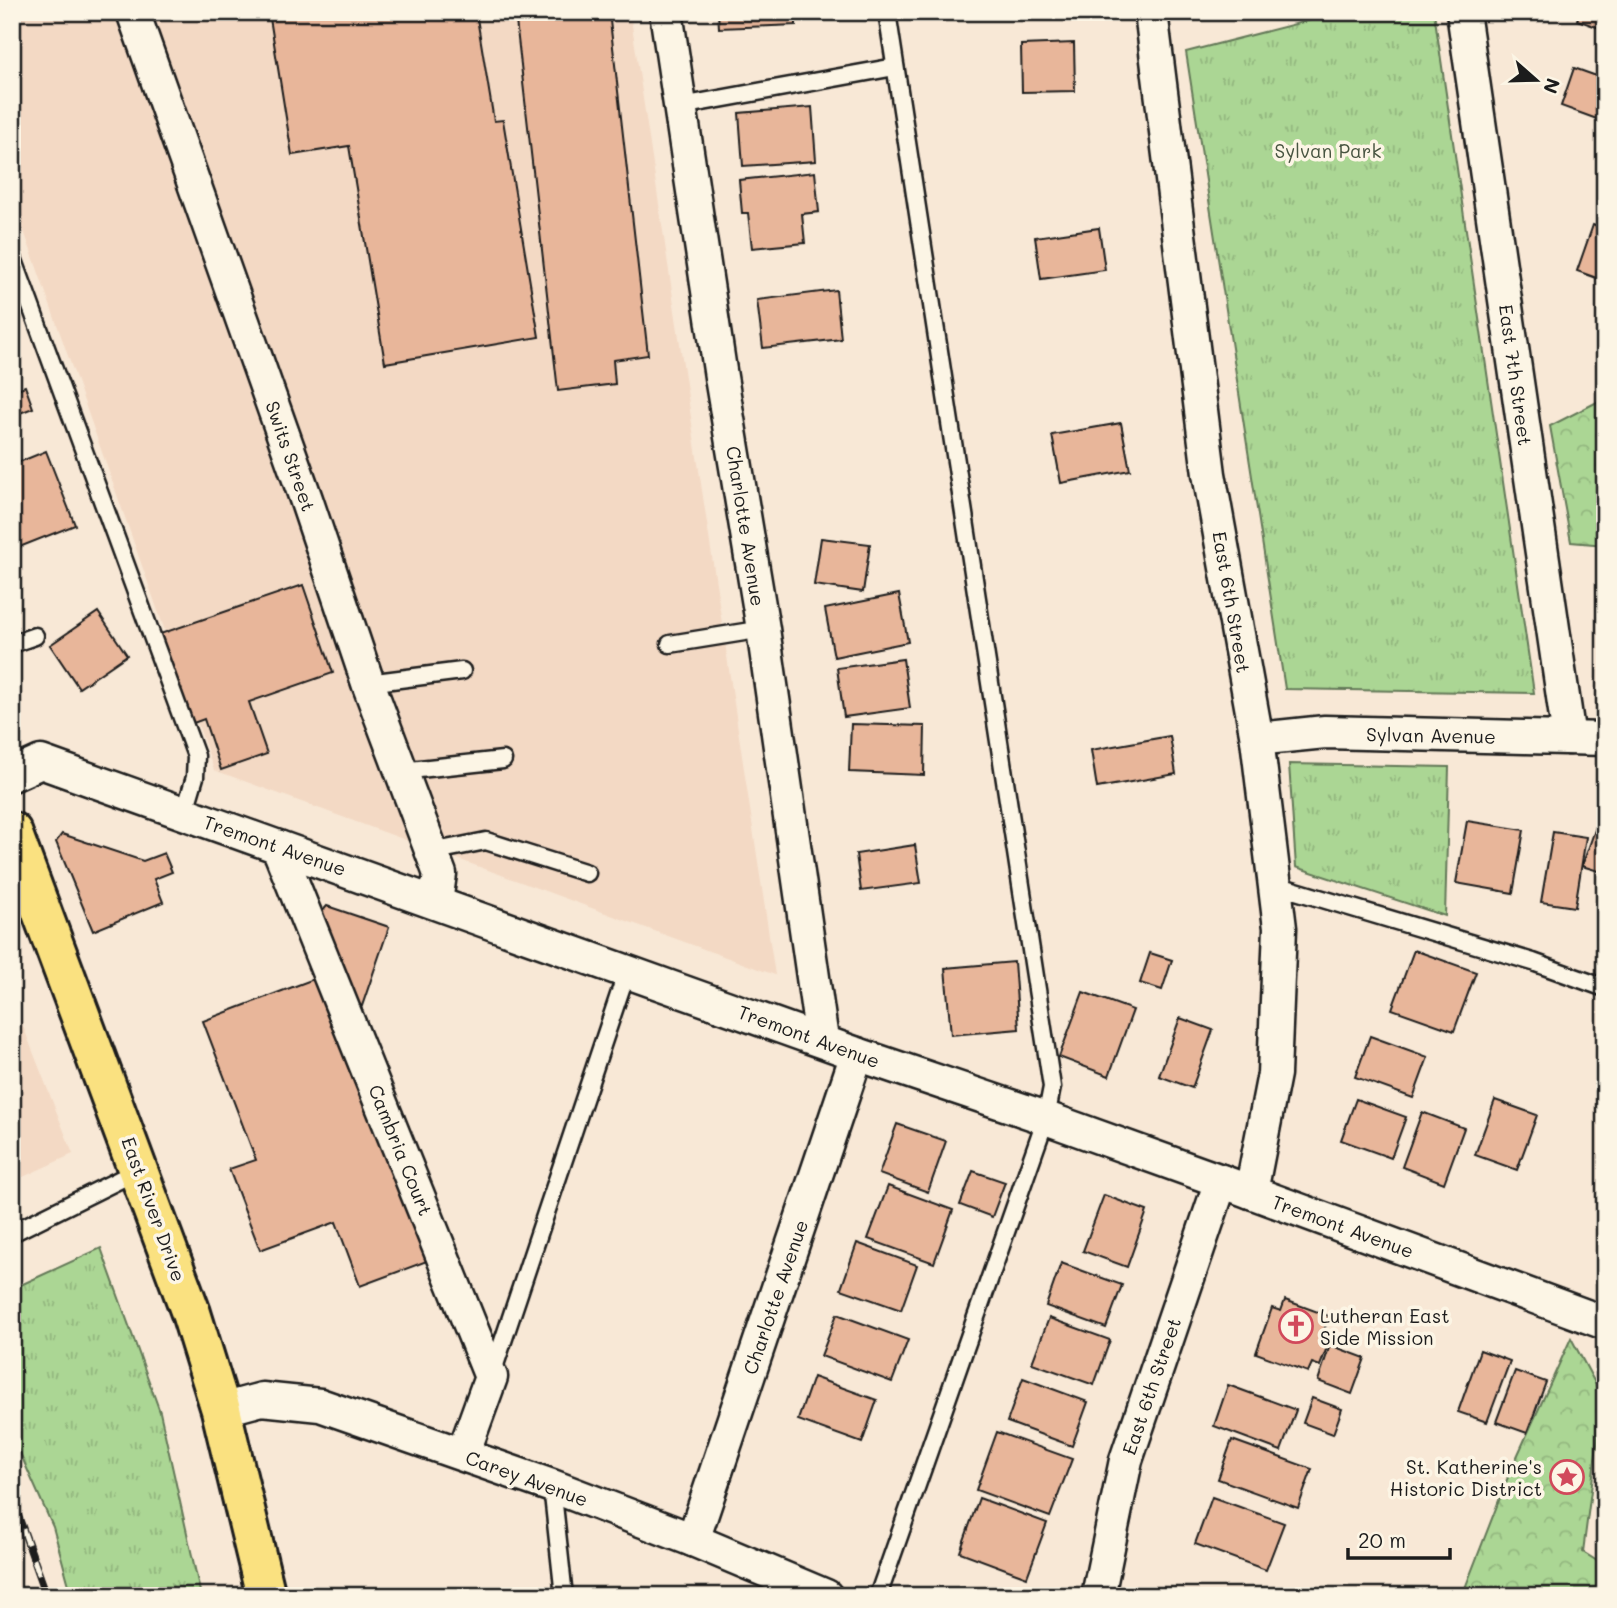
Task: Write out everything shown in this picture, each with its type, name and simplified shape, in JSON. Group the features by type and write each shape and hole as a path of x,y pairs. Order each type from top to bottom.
{"main road":[{"name":"East River Drive","path":"12,832 191,1313 221,1410 266,1596"}],"street":[{"name":"Swits Street","path":"133,12 368,682 440,874 436,902"},
{"name":"Charlotte Avenue","path":"666,12 762,629 822,1040"},
{"name":"East 6th Street","path":"1151,12 1209,474 1257,739 1280,928 1274,1074 1251,1192"},
{"name":"East 7th Street","path":"1463,12 1569,738"},
{"name":"Sylvan Avenue","path":"1257,739 1325,732 1605,739"},
{"name":"Tremont Avenue","path":"12,775 41,762 857,1054 1046,1118 1605,1324"},
{"name":"Cambria Court","path":"278,847 491,1377"},
{"name":"Charlotte Avenue","path":"693,1540 857,1054"},
{"name":"East 6th Street","path":"1098,1596 1126,1460 1221,1181"},
{"path":"463,1454 491,1377"},
{"name":"Carey Avenue","path":"221,1410 262,1399 320,1405 552,1486 693,1540 826,1596"}],"lane":[{"path":"878,1596 1046,1118 1052,1087 887,12"},
{"path":"681,106 895,66"},
{"path":"12,255 196,756 195,777 184,814"},
{"path":"12,307 29,301"},
{"path":"670,644 762,629"},
{"path":"12,644 35,636"},
{"path":"368,682 462,671"},
{"path":"401,771 503,760"},
{"path":"431,852 486,841 587,873"},
{"path":"1276,885 1533,962 1605,988"},
{"path":"491,1377 627,971"},
{"path":"12,1233 139,1170"},
{"path":"552,1486 564,1596"}],"shaded area":[{"path":"12,12 630,12 775,975 214,770 12,197"},
{"path":"12,998 73,1154 12,1182"}],"green space":[{"name":"Sylvan Park","path":"1342,12 1434,12 1534,693 1285,689 1186,52"},
{"path":"1605,398 1605,545 1571,542 1550,426"},
{"path":"1289,764 1449,767 1445,916 1296,867"},
{"path":"101,1248 160,1412 201,1596 72,1596 53,1527 12,1435 12,1289"},
{"name":"St. Katherine's Historic District","path":"1571,1338 1603,1398 1583,1552 1605,1566 1605,1596 1462,1596 1510,1472"}],"building":[{"path":"269,12 476,12 494,121 503,120 539,337 385,363 349,146 292,155"},
{"path":"515,12 609,12 648,355 613,360 615,384 558,391"},
{"path":"718,12 796,12 796,25 719,28"},
{"path":"1580,12 1605,12 1605,30 1577,20"},
{"path":"1074,43 1075,91 1022,92 1021,45"},
{"path":"1574,68 1605,79 1605,122 1561,106"},
{"path":"812,107 816,161 743,166 739,113"},
{"path":"815,172 819,212 802,214 805,243 752,248 748,213 742,213 739,180"},
{"path":"1593,225 1605,230 1605,281 1577,271"},
{"path":"1099,228 1105,270 1041,279 1035,237"},
{"path":"836,290 841,339 763,348 757,300"},
{"path":"25,386 33,408 12,416 12,391"},
{"path":"1121,423 1130,470 1061,483 1052,435"},
{"path":"46,451 75,525 12,550 12,465"},
{"path":"821,538 870,544 863,592 814,585"},
{"path":"303,585 333,673 249,702 267,754 221,770 204,719 188,725 157,635"},
{"path":"899,594 908,642 834,657 825,609"},
{"path":"98,612 127,655 79,688 50,645"},
{"path":"903,659 910,708 844,717 837,668"},
{"path":"851,724 925,726 924,775 849,772"},
{"path":"1170,736 1176,774 1097,788 1091,750"},
{"path":"1605,802 1605,873 1582,866"},
{"path":"1467,821 1524,830 1513,893 1456,883"},
{"path":"1553,832 1586,837 1575,907 1541,902"},
{"path":"62,834 143,861 164,853 172,872 154,879 163,902 93,931 56,842"},
{"path":"915,845 921,883 861,891 856,854"},
{"path":"327,906 389,927 362,1006 354,1004 320,914"},
{"path":"1414,950 1476,972 1454,1031 1392,1009"},
{"path":"1150,953 1172,960 1162,990 1140,983"},
{"path":"1014,962 1019,1029 951,1035 945,968"},
{"path":"319,977 427,1261 360,1286 336,1222 260,1250 229,1169 256,1160 203,1021"},
{"path":"1083,992 1133,1010 1109,1076 1059,1057"},
{"path":"1180,1018 1213,1030 1192,1088 1159,1076"},
{"path":"1370,1036 1428,1057 1413,1098 1355,1077"},
{"path":"1356,1099 1406,1117 1391,1158 1341,1140"},
{"path":"1495,1100 1537,1115 1517,1170 1475,1155"},
{"path":"1422,1112 1464,1128 1444,1183 1402,1167"},
{"path":"897,1124 946,1141 928,1192 879,1174"},
{"path":"973,1171 1005,1182 992,1217 960,1205"},
{"path":"888,1186 953,1210 934,1263 868,1239"},
{"path":"1104,1195 1147,1211 1127,1267 1083,1251"},
{"path":"857,1243 917,1265 901,1310 841,1289"},
{"path":"1061,1263 1122,1285 1106,1328 1046,1306"},
{"name":"Lutheran East Side Mission","path":"1285,1300 1329,1316 1322,1336 1330,1339 1320,1366 1312,1363 1308,1372 1256,1353 1272,1308 1281,1311"},
{"path":"837,1314 908,1340 892,1382 821,1356"},
{"path":"1049,1318 1110,1340 1094,1385 1032,1363"},
{"path":"1330,1345 1365,1358 1352,1394 1318,1381"},
{"path":"1480,1350 1510,1361 1487,1422 1458,1412"},
{"path":"1515,1371 1546,1382 1527,1433 1496,1422"},
{"path":"813,1377 877,1400 862,1443 798,1420"},
{"path":"1023,1378 1088,1402 1072,1446 1007,1422"},
{"path":"1228,1385 1296,1410 1281,1451 1214,1426"},
{"path":"1312,1398 1342,1409 1333,1434 1303,1423"},
{"path":"997,1432 1072,1459 1050,1517 976,1490"},
{"path":"1232,1440 1312,1469 1298,1508 1218,1479"},
{"path":"1212,1497 1284,1523 1266,1570 1195,1544"},
{"path":"979,1498 1047,1523 1027,1577 960,1552"}],"railway":[{"path":"12,1499 47,1596"}],"place":[{"name":"Lutheran East Side Mission","path":"1296,1326"},
{"name":"St. Katherine's Historic District","path":"1567,1477"}]}
